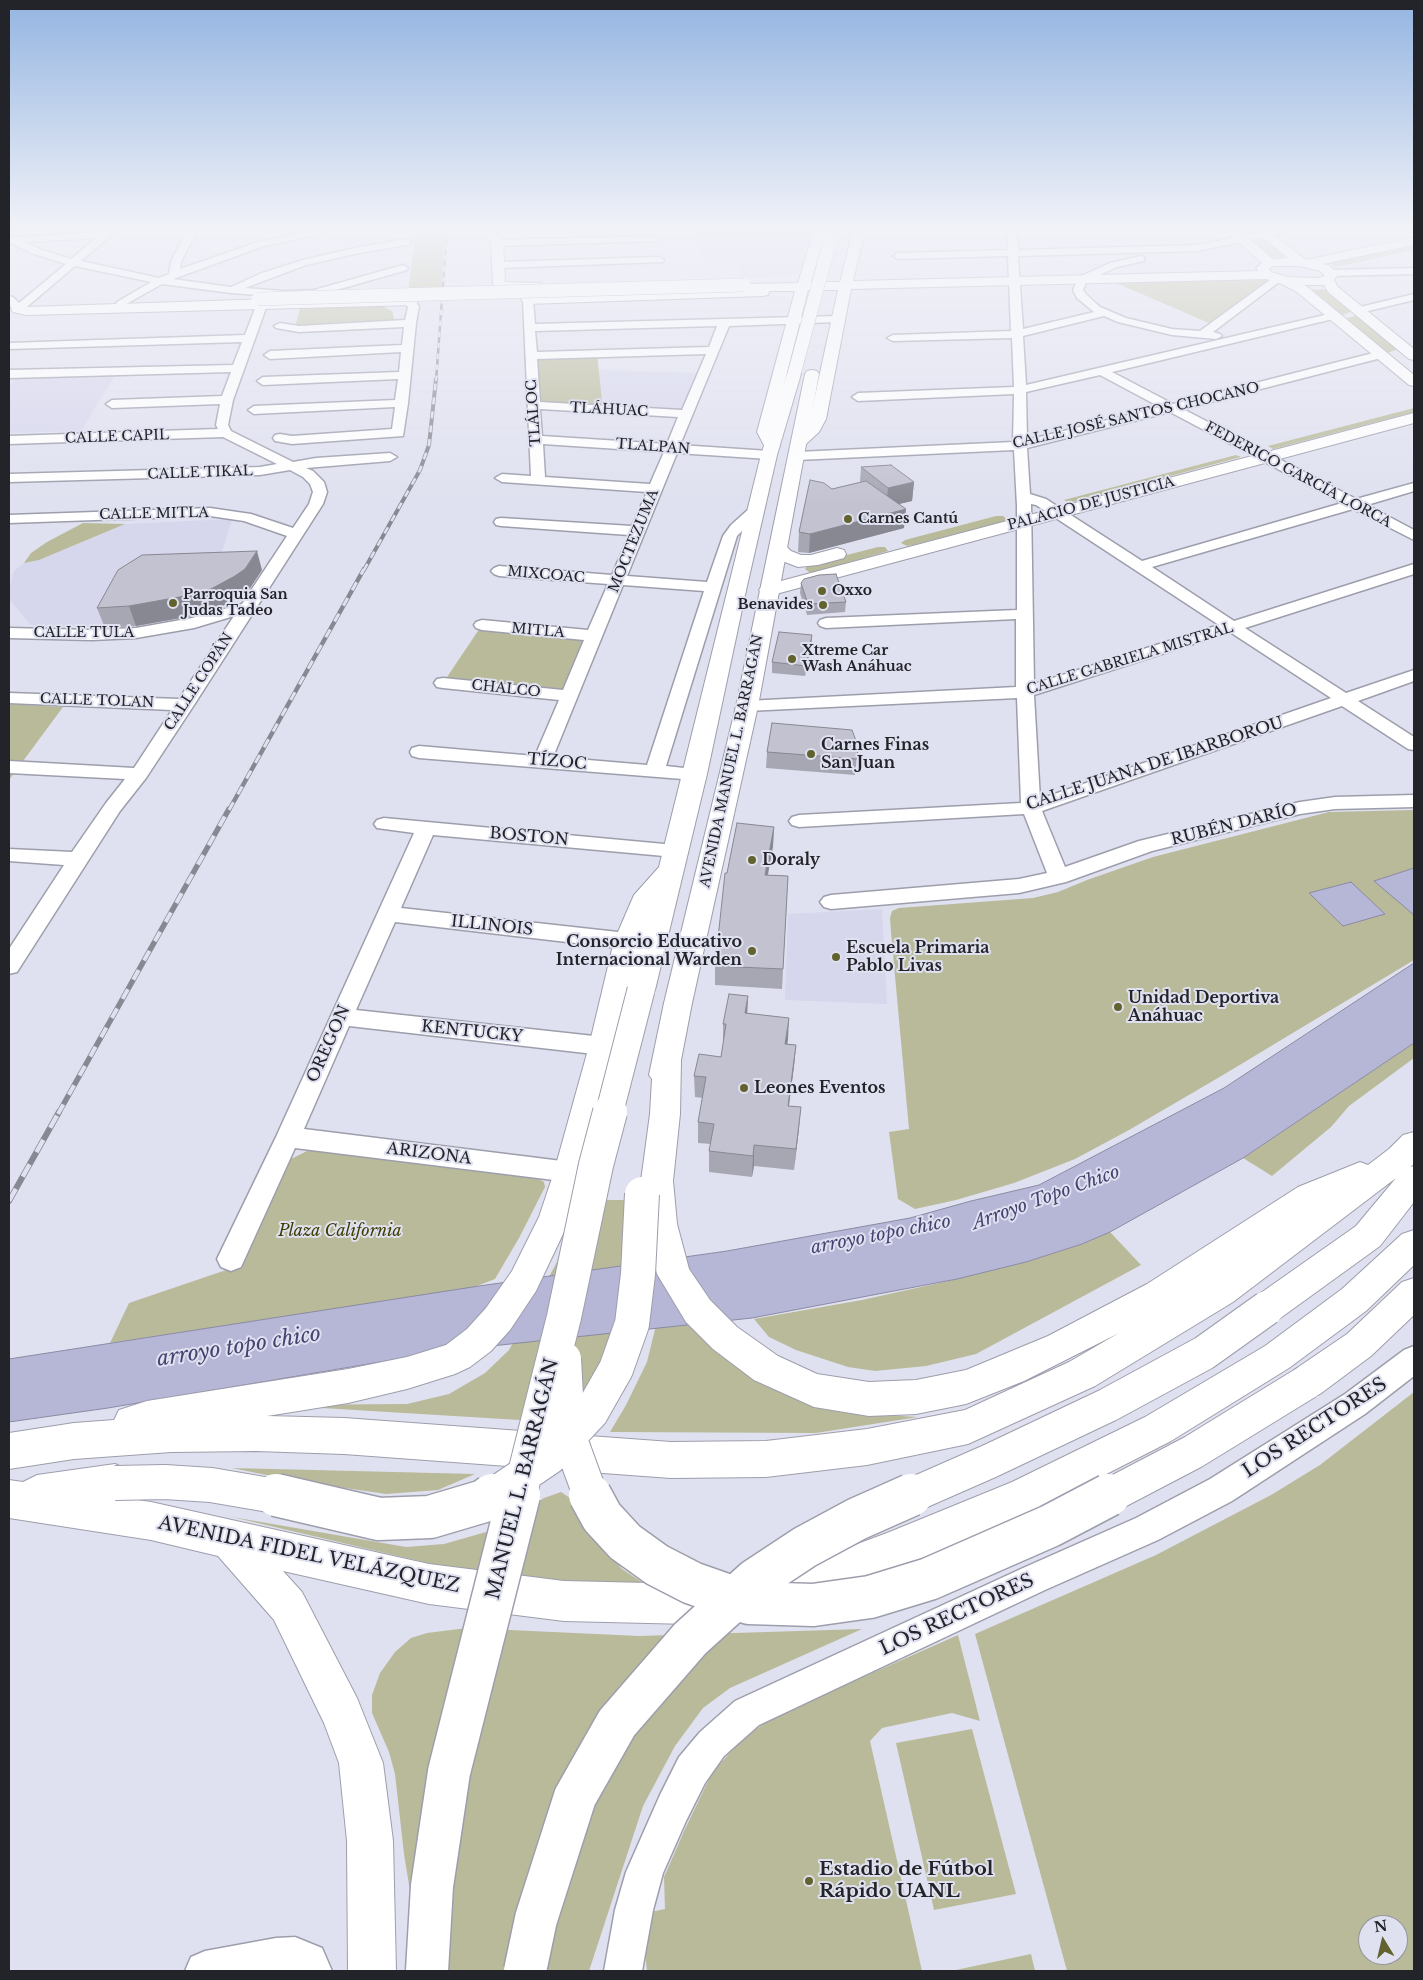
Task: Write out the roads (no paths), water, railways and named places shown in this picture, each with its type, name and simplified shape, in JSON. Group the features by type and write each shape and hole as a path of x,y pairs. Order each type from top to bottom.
{"main road":[{"path":"770,451 765,432 792,322"},
{"name":"AVENIDA MANUEL L. BARRAGÁN","path":"642,990 695,774 770,451 808,322"},
{"name":"AVENIDA MANUEL L. BARRAGÁN","path":"667,1058 747,706 814,365 824,322"},
{"path":"798,449 818,419 836,322"},
{"path":"1341,322 1414,382"},
{"path":"1376,322 1412,351"},
{"name":"PALACIO DE JUSTICIA","path":"952,524 1414,406"},
{"name":"PALACIO DE JUSTICIA","path":"895,547 896,543 899,546 915,550 1028,506 1058,513 1414,418"},
{"path":"878,543 894,550 895,547"},
{"path":"769,590 809,578 895,547"},
{"path":"778,548 784,555 798,561 811,561 850,550"},
{"path":"798,561 795,565 796,570 809,578"},
{"path":"74,1442 147,1418 348,1386 407,1373 443,1363 458,1356 479,1340 498,1319 524,1281 555,1217 570,1172 603,1046 627,941 647,895 673,860"},
{"name":"MANUEL L. BARRAGÁN","path":"427,1971 432,1886 449,1772 564,1317 596,1165 642,990"},
{"path":"667,1058 665,1114 657,1181 661,1224 674,1274 698,1311 718,1331 766,1368 814,1390 869,1399 916,1397 966,1387 1012,1370 1060,1348 1159,1295 1310,1196 1410,1161"},
{"path":"9,1499 115,1483 165,1482 211,1485 270,1494 379,1519 430,1516 484,1501 550,1457 591,1413 616,1369 632,1324 638,1274 642,1194 667,1058"},
{"path":"525,1971 536,1919 575,1797 618,1722 690,1639 755,1580 805,1547 857,1518 990,1461 1108,1406 1204,1353 1368,1236 1410,1161"},
{"path":"9,1451 74,1442 171,1434 266,1433 344,1436 671,1460 766,1459 867,1447 968,1427 1082,1374 1221,1291 1410,1161"},
{"name":"AVENIDA FIDEL VELÁZQUEZ","path":"9,1499 151,1521 429,1584 564,1601 690,1604 787,1590 887,1553 1025,1496 1158,1429 1276,1357 1354,1300 1414,1244"},
{"path":"564,1317 564,1384 568,1434 588,1492 602,1517 625,1542 656,1565 692,1583 749,1603 813,1606 870,1597 929,1579 1050,1526 1176,1461 1307,1382 1359,1346 1401,1308 1414,1293"},
{"path":"230,1540 288,1606 342,1713 361,1763 370,1841 372,1971"}],"street":[{"path":"226,433 222,424 226,400 254,322"},
{"name":"TLÁLOC","path":"528,322 538,480"},
{"path":"528,328 686,322"},
{"name":"MOCTEZUMA","path":"542,761 619,581 685,414 724,322"},
{"path":"1016,322 1020,390 1020,446 1028,506 1025,692 1031,808 1058,877"},
{"path":"892,338 1016,334 1065,322"},
{"path":"1131,322 1142,326 1202,336 1240,337"},
{"path":"1184,350 1218,322"},
{"path":"858,397 1020,390 1305,322"},
{"path":"280,326 299,329 410,323 397,434 292,440 280,438"},
{"path":"9,346 248,338"},
{"path":"270,355 408,348"},
{"path":"530,356 712,350"},
{"name":"CALLE JOSÉ SANTOS CHOCANO","path":"798,449 1020,446 1173,409 1381,355"},
{"path":"9,374 238,368"},
{"name":"FEDERICO GARCÍA LORCA","path":"1102,370 1414,536"},
{"path":"263,381 405,375"},
{"path":"112,404 226,400"},
{"path":"254,410 402,403"},
{"name":"TLÁHUAC","path":"534,405 685,414"},
{"name":"CALLE CAPIL","path":"9,440 226,433"},
{"name":"CALLE COPÁN","path":"12,956 185,705 246,608 316,504 320,492 317,482 308,474 226,433"},
{"name":"TLALPAN","path":"536,440 672,449 770,451"},
{"name":"CALLE TIKAL","path":"9,478 260,471 316,462 390,457"},
{"path":"502,478 655,488"},
{"path":"1140,566 1414,487"},
{"path":"1028,506 1058,513 1414,745"},
{"path":"655,770 712,587 730,536 756,510"},
{"name":"CALLE MITLA","path":"9,518 210,512 246,517 295,534"},
{"path":"502,522 639,531"},
{"name":"CALLE GABRIELA MISTRAL","path":"747,706 1025,692 1414,570"},
{"name":"MIXCOAC","path":"499,571 712,587"},
{"name":"CALLE TULA","path":"9,632 92,635 136,633 194,623 246,608"},
{"path":"826,623 1026,614"},
{"name":"MITLA","path":"482,625 595,636"},
{"name":"CALLE JUANA DE IBARBOROU","path":"799,821 1031,808 1345,700 1414,674"},
{"name":"CHALCO","path":"443,683 569,696"},
{"name":"CALLE TOLAN","path":"9,698 185,705"},
{"name":"TÍZOC","path":"419,752 695,774"},
{"path":"17,768 138,774"},
{"name":"RUBÉN DARÍO","path":"831,902 1000,889 1058,877 1146,846 1300,808 1335,803 1414,801"},
{"name":"BOSTON","path":"384,824 673,860"},
{"name":"OREGON","path":"231,1259 288,1137 426,828"},
{"path":"9,855 78,859"},
{"name":"ILLINOIS","path":"386,914 627,941"},
{"name":"KENTUCKY","path":"341,1017 603,1046"},
{"name":"ARIZONA","path":"288,1137 570,1172"},
{"name":"LOS RECTORES","path":"623,1971 634,1910 645,1872 692,1770 712,1744 730,1727 756,1709 1034,1579 1147,1529 1212,1494 1355,1404 1414,1359"},
{"path":"205,1971 276,1957 295,1956 311,1967"}],"water":[{"path":"1414,868 1414,915 1374,881"},
{"path":"1351,882 1385,914 1343,926 1309,893"},
{"path":"1414,963 1414,1043 1243,1158 1110,1232 1082,1244 1026,1262 957,1279 752,1318 445,1351 108,1408 9,1422 9,1359 479,1286 727,1251 910,1218 1039,1185 1224,1088"}],"railway":[{"path":"436,381 440,322"},
{"path":"364,570 420,470 429,445 436,379"},
{"path":"229,810 364,569"},
{"path":"58,1114 229,809"},
{"path":"9,1201 59,1112"}],"place":[{"name":"Carnes Cantú","path":"848,519"},
{"name":"Oxxo","path":"822,591"},
{"name":"Parroquia San Judas Tadeo","path":"173,603"},
{"name":"Benavides","path":"823,605"},
{"name":"Xtreme Car Wash Anáhuac","path":"792,659"},
{"name":"Carnes Finas San Juan","path":"811,754"},
{"name":"Doraly","path":"752,860"},
{"name":"Consorcio Educativo Internacional Warden","path":"752,951"},
{"name":"Escuela Primaria Pablo Livas","path":"836,957"},
{"name":"Unidad Deportiva Anáhuac","path":"1118,1007"},
{"name":"Leones Eventos","path":"744,1088"},
{"name":"Estadio de Fútbol Rápido UANL","path":"809,1881"}],"water label":[{"name":"Arroyo Topo Chico","path":"1046,1198"},
{"name":"arroyo topo chico","path":"881,1235"},
{"name":"arroyo topo chico","path":"239,1347"}],"park label":[{"name":"Plaza California","path":"340,1231"}]}
